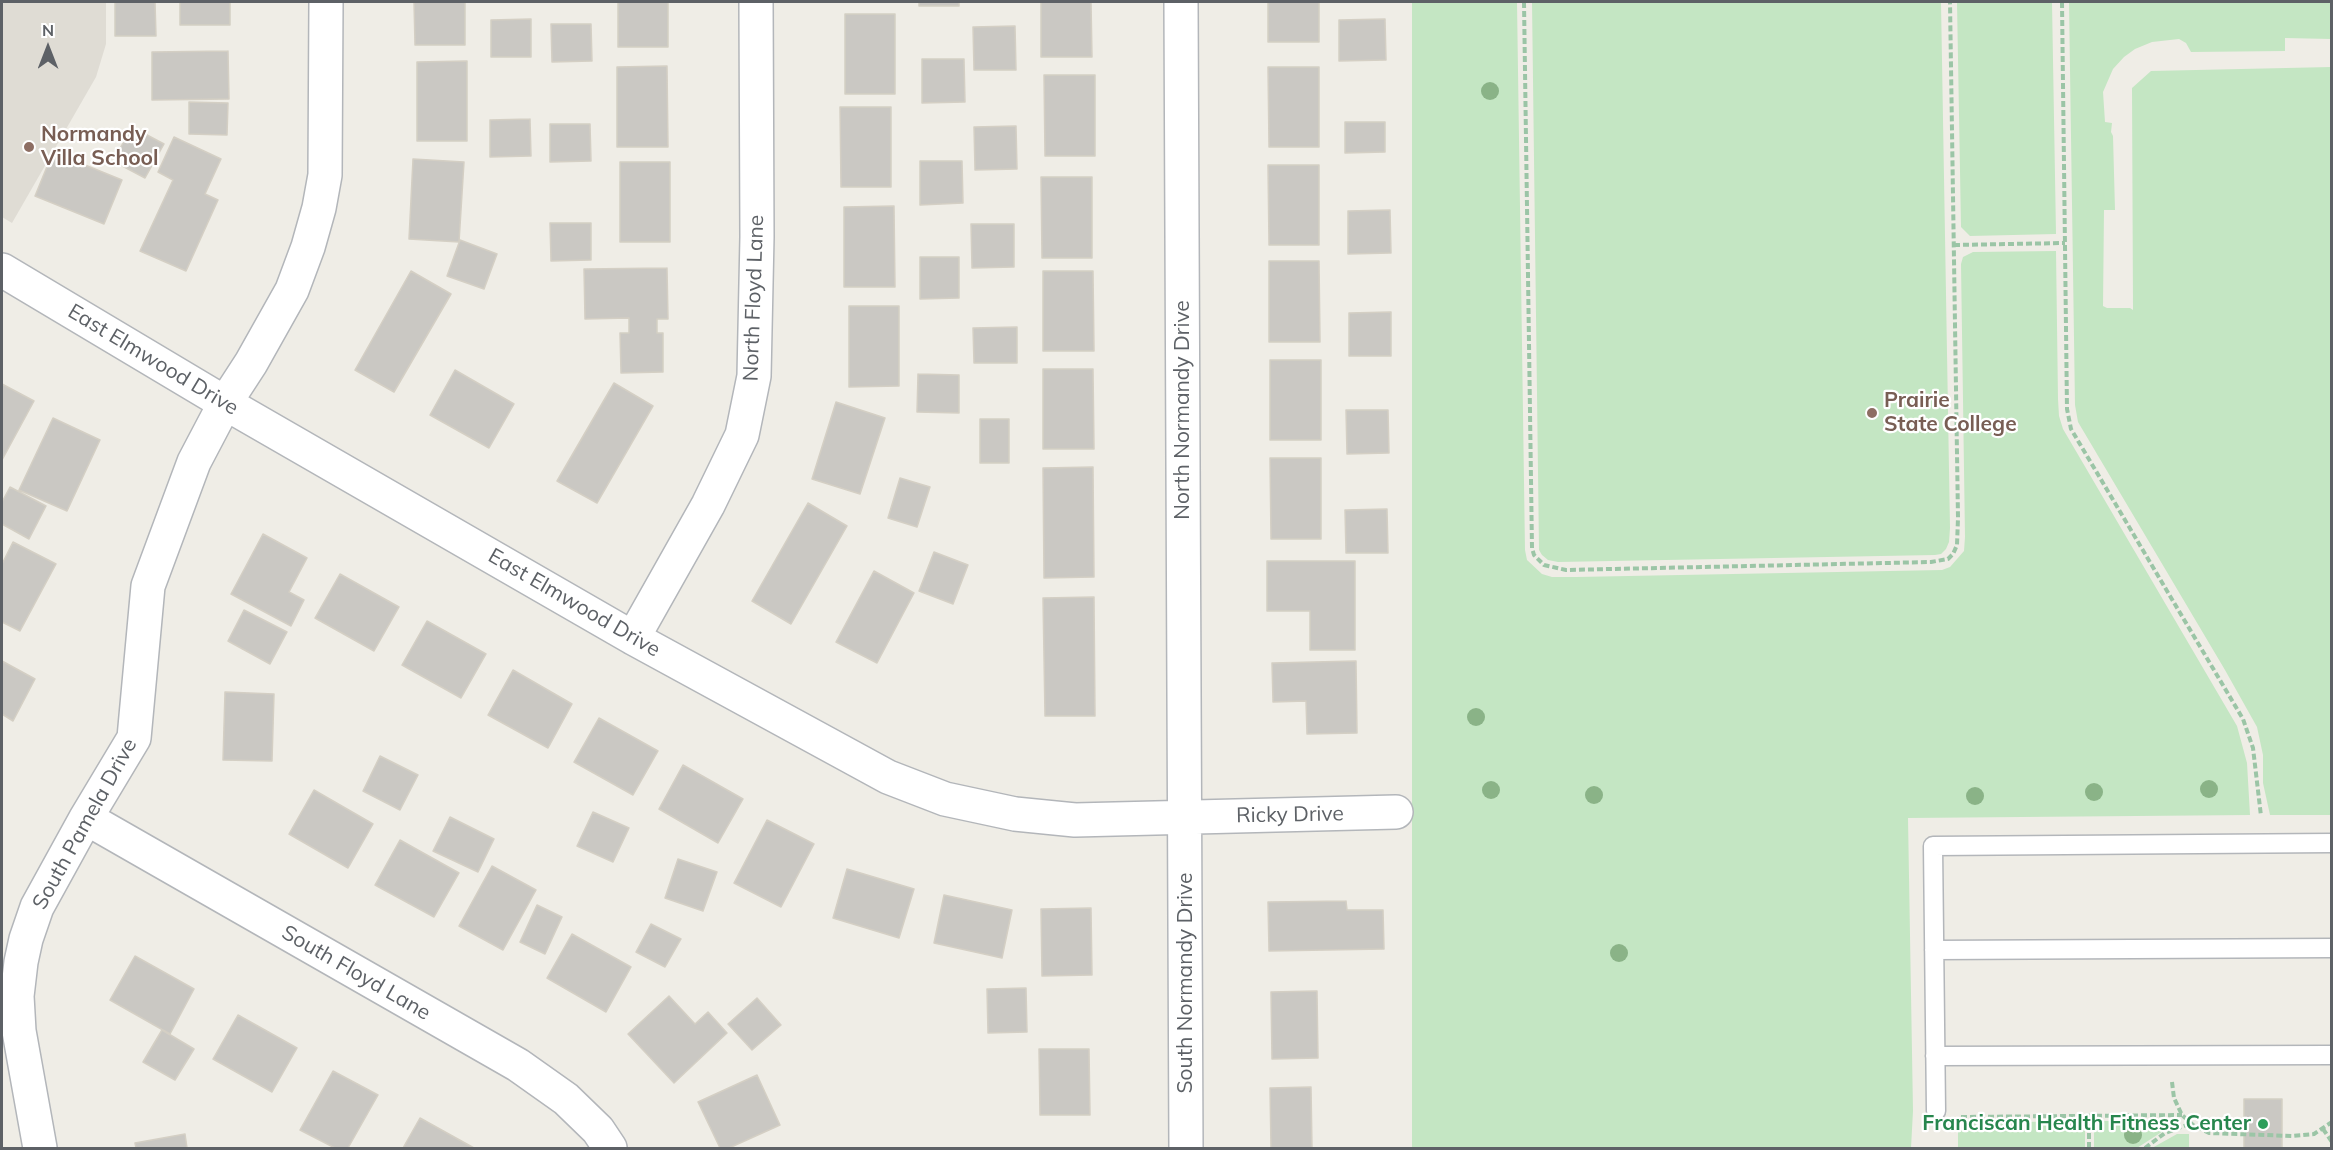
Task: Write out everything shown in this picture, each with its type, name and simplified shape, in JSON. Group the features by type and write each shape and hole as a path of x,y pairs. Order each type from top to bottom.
{"street":[{"name":"South Pamela Drive","path":"40,1149 19,1031 18,996 21,962 37,907 86,818 134,738 148,586 194,462 225,403 292,290 308,247 325,175 327,147 326,2"},
{"name":"North Floyd Lane","path":"633,638 708,505 742,435 754,376 757,237 756,2"},
{"name":"North Normandy Drive","path":"1181,2 1185,818"},
{"name":"East Elmwood Drive","path":"2,270 225,403 633,638 888,777 945,799 1015,814 1075,819 1185,818"},
{"name":"Ricky Drive","path":"1185,818 1396,812"},
{"name":"South Floyd Lane","path":"86,818 519,1065 566,1099 598,1130 610,1149"},
{"name":"South Normandy Drive","path":"1185,818 1186,1149"}],"lane":[{"path":"1936,1111 1933,846 2331,843"},
{"path":"1934,950 2331,948"},
{"path":"1935,1056 2331,1055"}],"path":[{"path":"1524,2 1532,548 1534,555 1544,565 1566,570 1931,562 1948,559 1957,545 1958,533 1950,2"},
{"path":"2062,2 2067,409 2071,429 2243,719 2253,748 2261,815"},
{"path":"1954,245 2065,243"},
{"path":"2171,1075 2174,1098 2182,1115 2191,1124 2209,1133 2292,1136 2314,1134 2331,1122"},
{"path":"1957,1117 2182,1115"},
{"path":"2089,1116 2089,1149"},
{"path":"2145,1149 2165,1133 2191,1124"},
{"path":"2323,1129 2331,1142"}],"shaded area":[{"name":"Normandy Villa School","path":"2,2 106,2 106,44 96,77 12,223 2,217"}],"green space":[{"path":"1412,2 1517,2 1525,550 1527,560 1542,574 1552,577 1576,577 1942,570 1950,567 1964,551 1965,537 1961,264 1963,257 1973,252 2056,251 2058,399 2059,416 2063,429 2237,726 2247,763 2250,815 1908,818 1913,1111 1911,1148 1412,1148"},
{"path":"1532,2 1941,2 1950,528 1949,542 1941,554 1558,562 1548,560 1542,555 1539,550"},
{"path":"1957,2 2052,2 2056,234 1970,236 1961,227"},
{"path":"2069,2 2331,2 2331,39 2285,38 2285,51 2191,52 2186,43 2179,39 2152,42 2135,49 2113,69 2103,92 2105,122 2112,123 2115,210 2104,210 2103,306 2133,310 2132,88 2151,71 2331,67 2331,815 2270,815 2263,783 2263,755 2257,727 2078,422 2075,405"},
{"path":"2085,1121 2085,1148 1958,1148 1958,1123"},
{"path":"2094,1121 2171,1121 2171,1126 2137,1148 2094,1148"},
{"path":"2177,1134 2189,1134 2189,1148 2152,1148"}],"building":[{"path":"115,2 155,2 156,36 115,36"},
{"path":"180,2 230,2 230,25 180,25"},
{"path":"414,2 465,2 465,45 415,45"},
{"path":"618,2 668,2 668,47 618,47"},
{"path":"919,2 959,2 959,6 919,6"},
{"path":"1041,2 1091,2 1092,57 1041,57"},
{"path":"1268,2 1319,2 1319,42 1268,42"},
{"path":"845,14 895,14 895,94 845,94"},
{"path":"531,19 531,57 491,57 491,20"},
{"path":"1385,19 1386,60 1339,61 1339,20"},
{"path":"551,24 591,24 592,61 552,62"},
{"path":"1015,26 1016,70 974,70 973,27"},
{"path":"228,51 229,99 152,100 152,52"},
{"path":"922,59 964,59 965,102 922,103"},
{"path":"467,61 467,141 417,141 417,62"},
{"path":"667,66 668,147 617,147 617,67"},
{"path":"1268,67 1319,67 1319,147 1269,147"},
{"path":"1044,75 1095,75 1095,156 1045,156"},
{"path":"189,102 228,103 227,135 189,134"},
{"path":"840,107 891,107 891,187 841,187"},
{"path":"530,119 531,156 490,157 490,120"},
{"path":"1345,122 1385,122 1385,152 1345,153"},
{"path":"550,124 590,124 591,161 550,162"},
{"path":"1016,126 1017,169 975,170 974,127"},
{"path":"132,127 164,144 145,178 113,161"},
{"path":"174,137 221,159 205,194 218,200 186,271 140,251 173,180 158,172"},
{"path":"53,152 122,180 104,224 35,196"},
{"path":"413,159 464,162 459,242 409,239"},
{"path":"920,161 962,161 963,203 920,205"},
{"path":"620,162 670,162 670,242 620,242"},
{"path":"1268,165 1319,165 1319,245 1269,245"},
{"path":"1041,177 1092,177 1092,258 1042,258"},
{"path":"894,206 895,287 844,287 844,207"},
{"path":"1390,210 1391,253 1348,254 1348,211"},
{"path":"550,223 591,223 591,260 551,261"},
{"path":"971,224 1014,224 1014,267 972,268"},
{"path":"460,240 497,254 484,289 447,276"},
{"path":"920,257 959,257 959,298 920,299"},
{"path":"1269,261 1319,261 1320,342 1269,342"},
{"path":"667,268 668,319 657,319 657,333 663,333 663,372 621,373 620,333 629,333 629,318 585,319 584,269"},
{"path":"411,271 451,294 394,392 355,370"},
{"path":"1043,271 1093,271 1094,351 1043,351"},
{"path":"849,306 899,306 899,386 849,387"},
{"path":"1391,312 1391,356 1349,356 1349,313"},
{"path":"1017,327 1017,363 974,363 973,328"},
{"path":"1270,360 1321,360 1321,440 1270,440"},
{"path":"1043,369 1093,369 1094,449 1043,449"},
{"path":"455,370 514,404 489,448 430,415"},
{"path":"918,374 959,375 959,413 917,412"},
{"path":"614,383 653,406 597,503 557,481"},
{"path":"2,384 34,401 2,460"},
{"path":"836,402 885,418 860,494 812,479"},
{"path":"1346,410 1388,410 1389,453 1347,454"},
{"path":"53,418 100,440 67,511 19,490"},
{"path":"980,419 1009,419 1009,463 980,463"},
{"path":"1270,458 1321,458 1321,539 1271,539"},
{"path":"1093,467 1094,577 1044,578 1043,468"},
{"path":"900,478 930,487 917,527 888,518"},
{"path":"10,487 46,506 29,539 2,524 2,502"},
{"path":"808,503 847,526 791,624 752,601"},
{"path":"1387,509 1388,553 1346,553 1345,510"},
{"path":"263,534 307,558 289,592 304,600 291,626 231,594"},
{"path":"13,542 56,564 20,631 2,622 2,564"},
{"path":"934,552 968,565 953,604 919,591"},
{"path":"1267,561 1355,561 1355,650 1310,650 1310,611 1267,611"},
{"path":"874,571 914,593 877,663 836,642"},
{"path":"340,574 399,607 374,651 315,618"},
{"path":"1094,597 1095,716 1045,716 1043,598"},
{"path":"244,610 287,632 270,664 228,641"},
{"path":"427,621 486,654 461,698 402,665"},
{"path":"2,661 35,679 13,721 2,714"},
{"path":"1356,661 1357,733 1307,734 1306,701 1273,702 1272,663"},
{"path":"513,670 572,704 548,748 488,715"},
{"path":"225,692 274,694 272,761 223,760"},
{"path":"599,718 658,751 633,795 574,762"},
{"path":"380,756 418,775 400,810 363,791"},
{"path":"683,765 743,799 718,843 659,809"},
{"path":"314,790 373,824 348,868 289,834"},
{"path":"593,812 629,828 613,862 577,846"},
{"path":"450,817 494,839 478,872 433,851"},
{"path":"767,820 814,844 781,907 734,883"},
{"path":"400,840 459,873 434,917 375,885"},
{"path":"678,859 717,872 703,911 665,898"},
{"path":"492,866 536,890 503,950 459,926"},
{"path":"847,869 914,889 899,938 833,918"},
{"path":"944,895 1012,910 1002,958 934,943"},
{"path":"1346,901 1347,910 1383,910 1384,949 1269,951 1268,902"},
{"path":"537,905 562,917 545,954 520,942"},
{"path":"1091,908 1092,975 1042,976 1041,909"},
{"path":"651,924 681,939 665,967 636,952"},
{"path":"572,934 631,967 606,1012 547,978"},
{"path":"135,956 194,989 170,1034 110,1000"},
{"path":"1026,988 1027,1032 988,1033 987,989"},
{"path":"1317,991 1318,1058 1272,1059 1271,992"},
{"path":"669,996 695,1024 708,1012 727,1033 674,1083 628,1034"},
{"path":"757,998 781,1025 752,1050 728,1024"},
{"path":"238,1015 297,1048 272,1092 213,1059"},
{"path":"162,1030 194,1049 175,1080 143,1062"},
{"path":"1039,1049 1089,1049 1090,1115 1040,1115"},
{"path":"333,1071 378,1095 348,1148 335,1148 300,1130"},
{"path":"757,1075 780,1125 729,1148 720,1148 698,1102"},
{"path":"1311,1087 1312,1148 1271,1148 1270,1088"},
{"name":"Franciscan Health Fitness Center","path":"2244,1099 2282,1099 2282,1148 2244,1148"},
{"path":"420,1118 474,1148 403,1148"},
{"path":"185,1134 187,1148 136,1148 135,1143"}],"place":[{"name":"Normandy Villa School","path":"29,147"},
{"name":"Prairie State College","path":"1872,413"},
{"name":"Franciscan Health Fitness Center","path":"2263,1124"}]}
